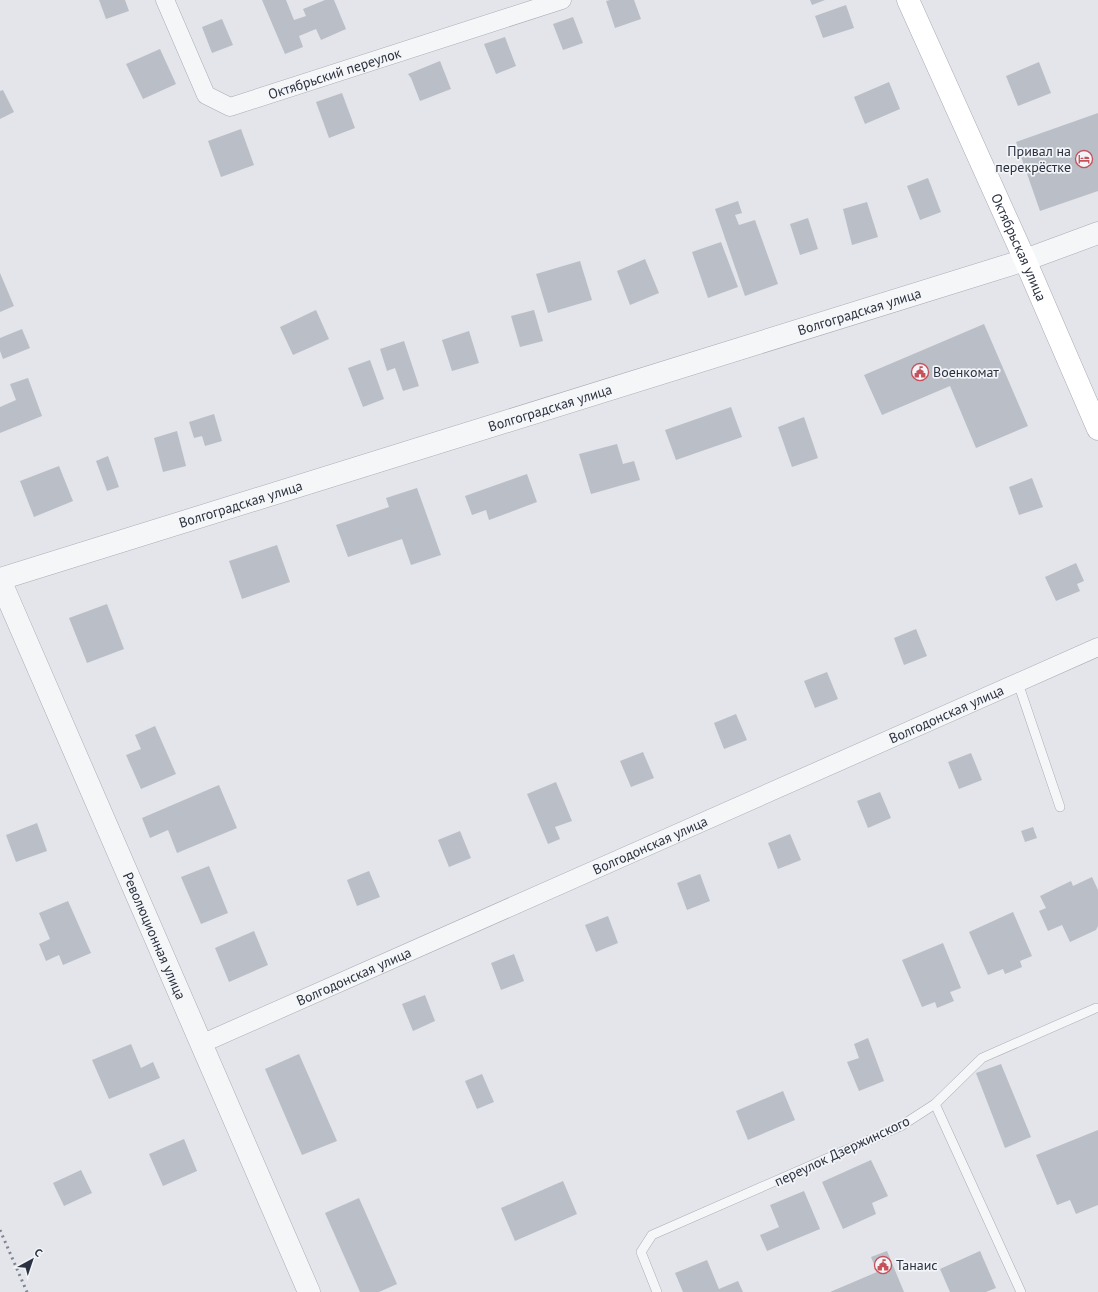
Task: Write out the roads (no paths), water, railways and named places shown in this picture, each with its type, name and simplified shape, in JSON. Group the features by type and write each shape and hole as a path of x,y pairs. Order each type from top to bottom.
{"main road":[{"name":"Октябрьская улица","path":"908,0 1025,260 1098,430"}],"street":[{"name":"Октябрьский переулок","path":"165,0 206,95 230,107 562,0"},
{"name":"Волгоградская улица","path":"0,579 1025,260 1098,233"},
{"name":"Революционная улица","path":"0,579 309,1292"},
{"name":"Волгодонская улица","path":"202,1044 1098,647"}],"lane":[{"path":"1018,683 1060,807"},
{"name":"переулок Дзержинского","path":"657,1292 641,1252 652,1236 901,1126 935,1104 982,1058 1096,1008"},
{"path":"935,1104 1021,1292"}],"railway":[{"path":"0,1230 27,1292"}],"place":[{"name":"Привал на перекрёстке","path":"1084,159"},
{"name":"Военкомат","path":"920,372"},
{"name":"Танаис","path":"883,1265"}]}
